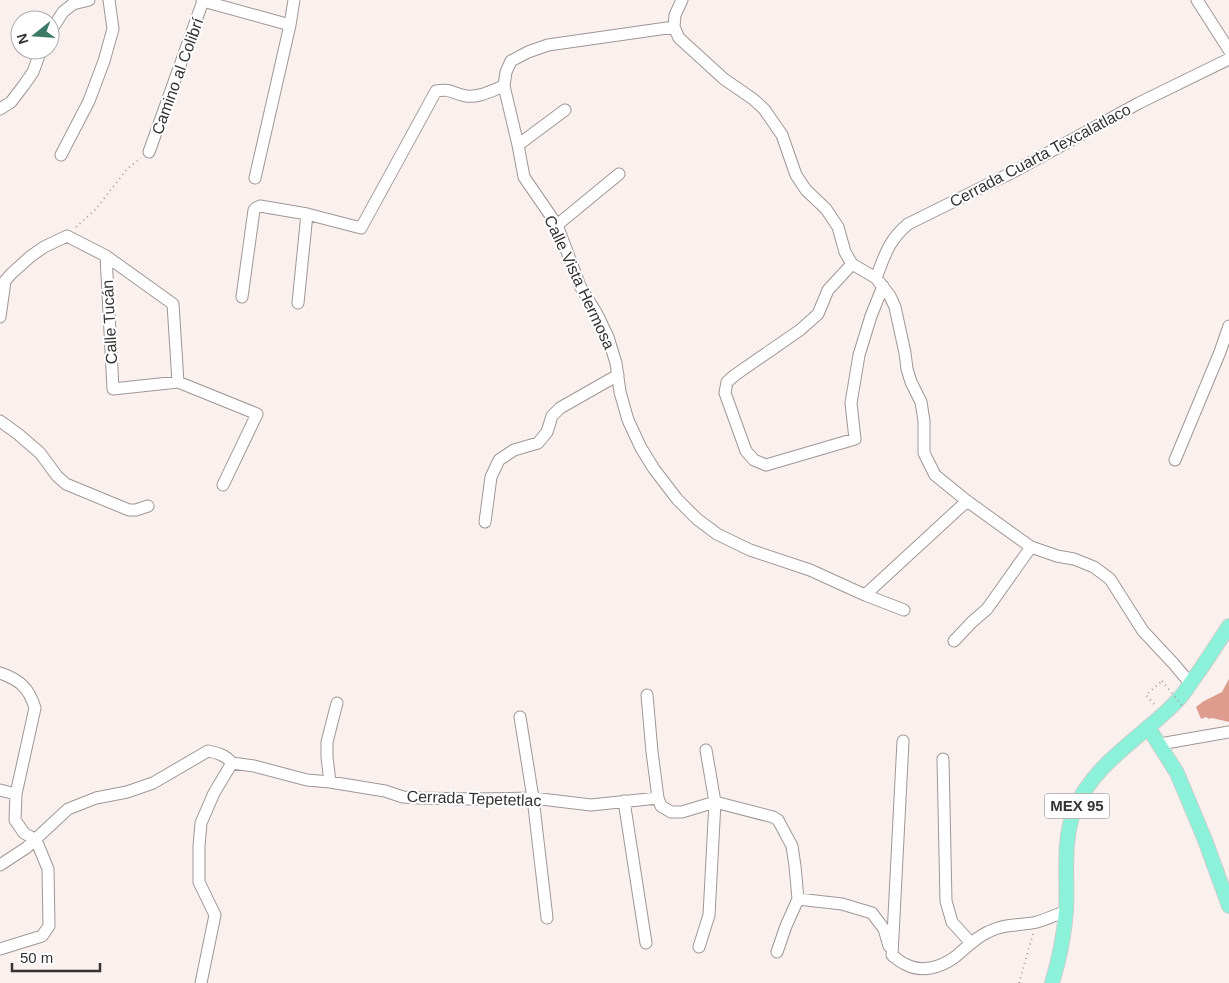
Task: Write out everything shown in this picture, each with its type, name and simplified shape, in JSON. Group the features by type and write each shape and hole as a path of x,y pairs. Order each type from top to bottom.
{"main road":[{"name":"MEX 95","path":"1052,983 1059,962 1066,911 1067,849 1074,812 1092,780 1108,763 1178,700 1229,626"},
{"path":"1148,727 1177,772 1205,840 1229,906"}],"street":[{"path":"60,17 73,4 89,0"},
{"path":"61,154 89,101 114,29 109,0"},
{"path":"255,178 294,0"},
{"path":"682,0 675,15 674,27 679,38 724,79 764,109 782,135 796,175 806,190 826,209 838,227 845,252 852,264 879,282 890,296 895,307 906,353 907,369 921,402 924,420 924,453 935,475 967,501 1031,547 1094,566 1110,579 1143,631 1190,683"},
{"path":"1197,0 1229,50"},
{"path":"203,1 290,25"},
{"name":"Camino al Colibrí","path":"149,152 203,1"},
{"name":"Calle Vista Hermosa","path":"674,27 548,45 528,52 511,61 506,72 504,86 524,177 557,225 580,286 608,337 616,363 620,392 628,420 641,448 677,499 697,519 717,534 750,550 810,570 904,610"},
{"name":"Cerrada Cuarta Texcalatlaco","path":"852,264 828,290 818,314 800,330 726,382 726,393 746,451 754,460 766,465 856,439 851,404 859,355 888,247 896,234 908,224 1012,172 1139,103 1229,59"},
{"path":"0,109 11,102 33,72 38,60"},
{"path":"242,297 254,210 256,208 260,206 307,214 361,228 436,91 443,89 468,96 477,96 504,86"},
{"path":"518,145 565,110"},
{"path":"557,225 619,174"},
{"path":"298,303 307,214"},
{"path":"0,311 5,281 11,274 44,247 68,236 106,256 173,304 178,382 257,414 223,485"},
{"name":"Calle Tucán","path":"106,256 113,389 178,382"},
{"path":"1175,460 1229,326"},
{"path":"485,522 491,477 499,460 514,450 538,442 547,432 552,416 560,408 618,376"},
{"path":"0,421 40,453 57,476 66,484 129,510 148,506"},
{"path":"865,595 967,501"},
{"path":"954,641 987,609 1031,547"},
{"path":"0,673 11,677 23,685 31,696 35,708 16,794 15,820 24,833 36,840 48,869 49,926 42,936 0,949"},
{"path":"647,695 652,752 658,798 661,806 671,812 682,812 715,802 773,817 778,820 792,846 798,899 777,952"},
{"path":"330,782 327,742 337,703"},
{"path":"520,717 534,798 547,918"},
{"path":"1160,744 1229,732"},
{"path":"892,955 903,741"},
{"path":"698,946 709,916 715,802 706,750"},
{"name":"Cerrada Tepetetlac","path":"36,840 68,809 96,798 127,792 153,783 208,752 218,753 232,763 254,766 307,780 385,791 403,797 534,798 591,805 658,798"},
{"path":"943,759 946,901 952,922 970,943"},
{"path":"201,983 215,915 199,882 199,846 202,822 214,793 232,763"},
{"path":"0,790 16,794"},
{"path":"624,801 646,943"},
{"path":"0,865 36,840"},
{"path":"798,899 842,904 872,914 884,930 892,955 903,964 916,969 941,965 954,958 970,943 988,932 1006,925 1036,922 1066,911"}],"path":[{"path":"68,236 96,209 127,169 149,152"},
{"path":"1146,695 1162,681 1184,708"},
{"path":"1019,983 1036,922"}],"shaded area":[{"path":"1229,679 1229,722 1206,717 1201,719 1196,707 1222,692"}]}
